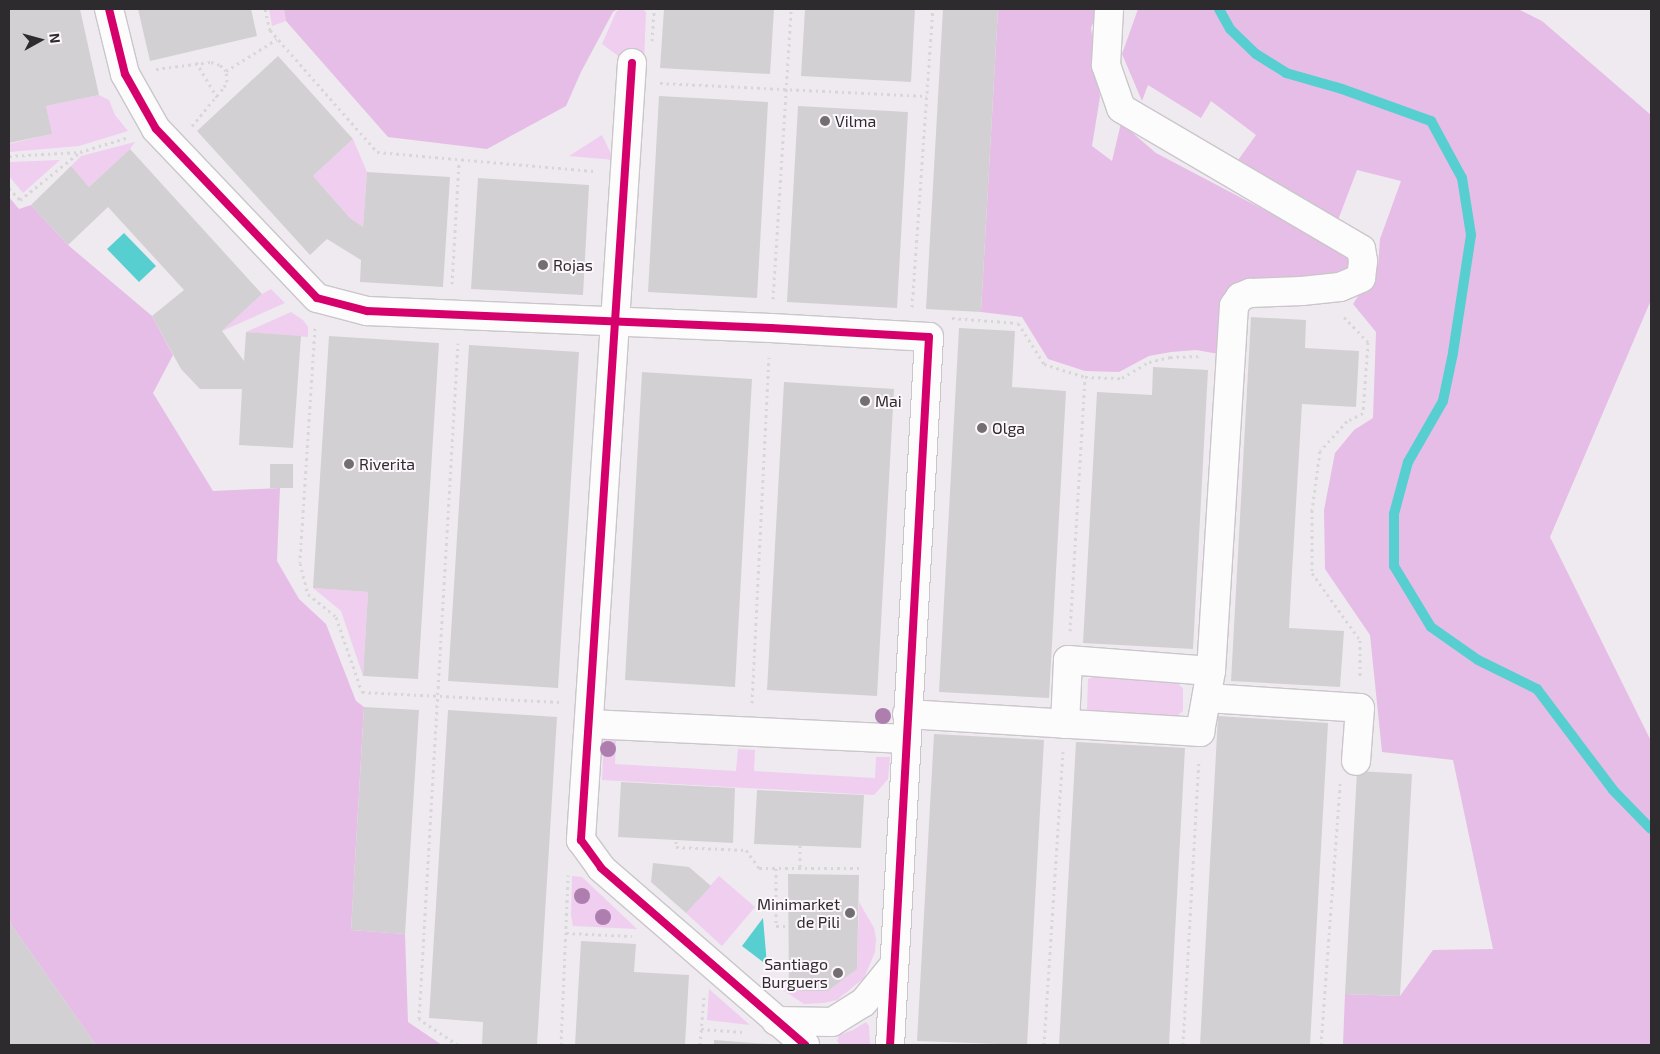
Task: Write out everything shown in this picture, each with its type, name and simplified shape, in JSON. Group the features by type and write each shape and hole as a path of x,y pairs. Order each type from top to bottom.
{"street":[{"path":"109,9 125,74 164,138 317,298 368,311 616,323 771,328 929,337 906,726 890,1045"},
{"path":"590,714 751,731 906,726 1065,724 1200,732 1211,671 1229,361 1234,306 1240,297 1250,293 1340,287 1361,278 1363,261 1361,249 1121,108 1106,65 1109,9"},
{"path":"632,72 581,840 602,868 805,1045"},
{"path":"1065,724 1068,660 1211,671"},
{"path":"1207,698 1360,708 1356,761"},
{"path":"776,1021 832,1022 863,1003 894,965"}],"path":[{"path":"266,9 270,30 377,152 625,173"},
{"path":"751,731 771,328 791,9"},
{"path":"911,337 933,9"},
{"path":"226,71 277,39"},
{"path":"196,62 217,98"},
{"path":"9,156 80,152 164,138 217,98 227,82 226,71 220,65 211,62 196,62 125,74"},
{"path":"632,72 786,89 927,96"},
{"path":"9,188 20,200 80,152"},
{"path":"458,1045 419,1019 439,696 455,315 459,160"},
{"path":"317,298 300,563 308,594 336,617 362,692 439,696 590,714"},
{"path":"1339,310 1368,342 1363,414 1347,421 1320,451 1312,510 1312,573 1360,640 1360,708"},
{"path":"950,318 1018,323 1044,364 1084,377 1122,378 1150,362 1170,357 1195,356 1229,361"},
{"path":"1068,660 1084,377"},
{"path":"1044,1045 1065,724"},
{"path":"1183,1045 1200,732"},
{"path":"1321,1045 1342,760 1356,761"},
{"path":"561,1045 568,869 581,840"},
{"path":"676,841 676,847 746,850 759,868 860,868"},
{"path":"800,845 800,868"},
{"path":"776,868 776,926 787,926"},
{"path":"566,933 680,937"},
{"path":"700,1045 706,960"}],"shaded area":[{"path":"269,9 284,9 286,21 272,26"},
{"path":"284,9 617,9 613,12 581,72 566,106 487,149 388,137 286,21"},
{"path":"620,9 643,9 646,12 644,60 621,58 602,44 616,12"},
{"path":"998,9 1099,9 1091,28 1100,97 1092,146 1112,161 1121,123 1156,153 1352,256 1347,272 1332,278 1241,282 1229,287 1224,298 1219,354 1196,350 1171,352 1149,356 1119,372 1085,371 1048,359 1022,317 981,312"},
{"path":"1138,9 1518,9 1542,21 1651,115 1651,300 1550,537 1651,741 1651,1045 1343,1045 1345,994 1400,996 1433,950 1493,949 1453,760 1382,752 1370,635 1325,569 1324,510 1335,453 1354,430 1373,418 1376,332 1353,304 1378,266 1380,239 1401,181 1357,170 1338,220 1236,163 1256,135 1211,101 1201,118 1148,85 1142,101 1122,54"},
{"path":"99,95 109,100 115,115 128,131 79,146 9,152 9,144 51,134 46,106"},
{"path":"602,135 614,160 569,156"},
{"path":"353,139 367,172 363,227 350,218 313,176"},
{"path":"135,142 130,149 89,187 71,166 81,156"},
{"path":"60,160 23,193 9,176 9,162"},
{"path":"9,197 19,209 31,205 68,245 152,316 173,355 153,393 213,491 280,488 277,561 299,599 326,624 356,701 364,707 351,930 405,934 408,1022 442,1045 96,1045 12,926 9,918"},
{"path":"271,289 285,303 222,331 262,294"},
{"path":"291,312 303,320 308,327 308,337 246,332"},
{"path":"313,588 368,592 363,676 341,611"},
{"path":"1096,675 1174,678 1183,689 1183,711 1173,719 1094,716 1087,710 1088,679"},
{"path":"604,739 616,741 615,764 736,771 738,749 755,750 754,771 875,778 876,757 890,757 888,779 874,795 602,780"},
{"path":"572,876 582,877 637,929 573,926 571,915"},
{"path":"719,876 755,907 722,946 686,913"},
{"path":"859,902 874,928 876,939 875,952 864,978 837,1000 823,1003 804,1004 774,984 802,991 828,991 857,969"},
{"path":"709,989 750,1025 707,1020"},
{"path":"866,1022 869,1026 870,1045 840,1045 837,1041 839,1035 853,1030"}],"water":[{"path":"124,233 156,266 139,282 107,249"},
{"path":"763,918 767,965 742,946"}],"building":[{"path":"9,9 80,9 99,95 46,106 52,134 9,143"},
{"path":"138,9 251,9 257,36 150,61"},
{"path":"664,9 774,9 770,74 660,68"},
{"path":"805,9 915,9 911,82 801,76"},
{"path":"943,9 998,9 981,312 926,309"},
{"path":"278,56 353,139 313,176 350,218 363,227 367,172 450,177 443,287 360,282 361,260 327,239 310,255 197,131"},
{"path":"659,96 768,102 757,298 648,292"},
{"path":"798,106 908,112 897,308 787,302"},
{"path":"130,149 262,294 222,331 244,361 246,332 301,336 293,448 239,445 242,389 200,389 181,369 152,316 184,290 108,207 68,245 31,205 71,166 89,187"},
{"path":"478,178 589,185 583,295 471,289"},
{"path":"1251,317 1306,320 1305,348 1359,351 1356,407 1302,404 1292,572 1289,628 1344,631 1340,687 1231,681"},
{"path":"959,328 1015,331 1012,387 1066,391 1049,698 939,692"},
{"path":"329,336 439,343 418,679 363,676 368,592 313,588"},
{"path":"469,345 579,352 558,688 448,681"},
{"path":"1153,367 1208,370 1193,649 1083,643 1097,392 1152,395"},
{"path":"642,372 752,379 735,687 625,680"},
{"path":"784,382 894,389 877,696 767,690"},
{"path":"270,464 293,464 293,488 270,488"},
{"path":"364,707 419,710 405,934 351,930"},
{"path":"448,710 557,717 537,1045 482,1045 483,1022 429,1018"},
{"path":"1218,716 1328,723 1310,1045 1200,1045"},
{"path":"934,734 1044,740 1027,1045 917,1041"},
{"path":"1076,742 1185,748 1169,1045 1059,1045"},
{"path":"1357,771 1412,774 1400,996 1345,994"},
{"path":"621,782 735,788 733,843 618,837"},
{"path":"757,790 864,795 861,848 754,844"},
{"path":"653,863 689,867 711,886 686,913 651,882"},
{"path":"788,874 859,875 857,969 828,991 802,991 789,988"},
{"path":"9,918 12,926 96,1045 9,1045"},
{"path":"581,941 636,944 634,972 689,975 685,1045 575,1045"},
{"path":"714,1040 769,1044 769,1045 714,1045"}],"waterway":[{"path":"1219,9 1230,29 1256,54 1286,73 1342,89 1431,121 1462,178 1471,235 1453,353 1443,401 1408,462 1394,514 1394,566 1431,627 1478,660 1537,689 1613,790 1651,829"}],"cycle path":[{"path":"109,9 125,74 156,129 317,298 367,311 771,328 929,337 890,1045"},
{"path":"632,63 581,840 601,868 805,1045"}],"place":[{"name":"Vilma","path":"825,121"},
{"name":"Rojas","path":"543,265"},
{"name":"Mai","path":"865,401"},
{"name":"Olga","path":"982,428"},
{"name":"Riverita","path":"349,464"},
{"name":"Minimarket de Pili","path":"850,913"},
{"name":"Santiago Burguers","path":"838,973"}]}
